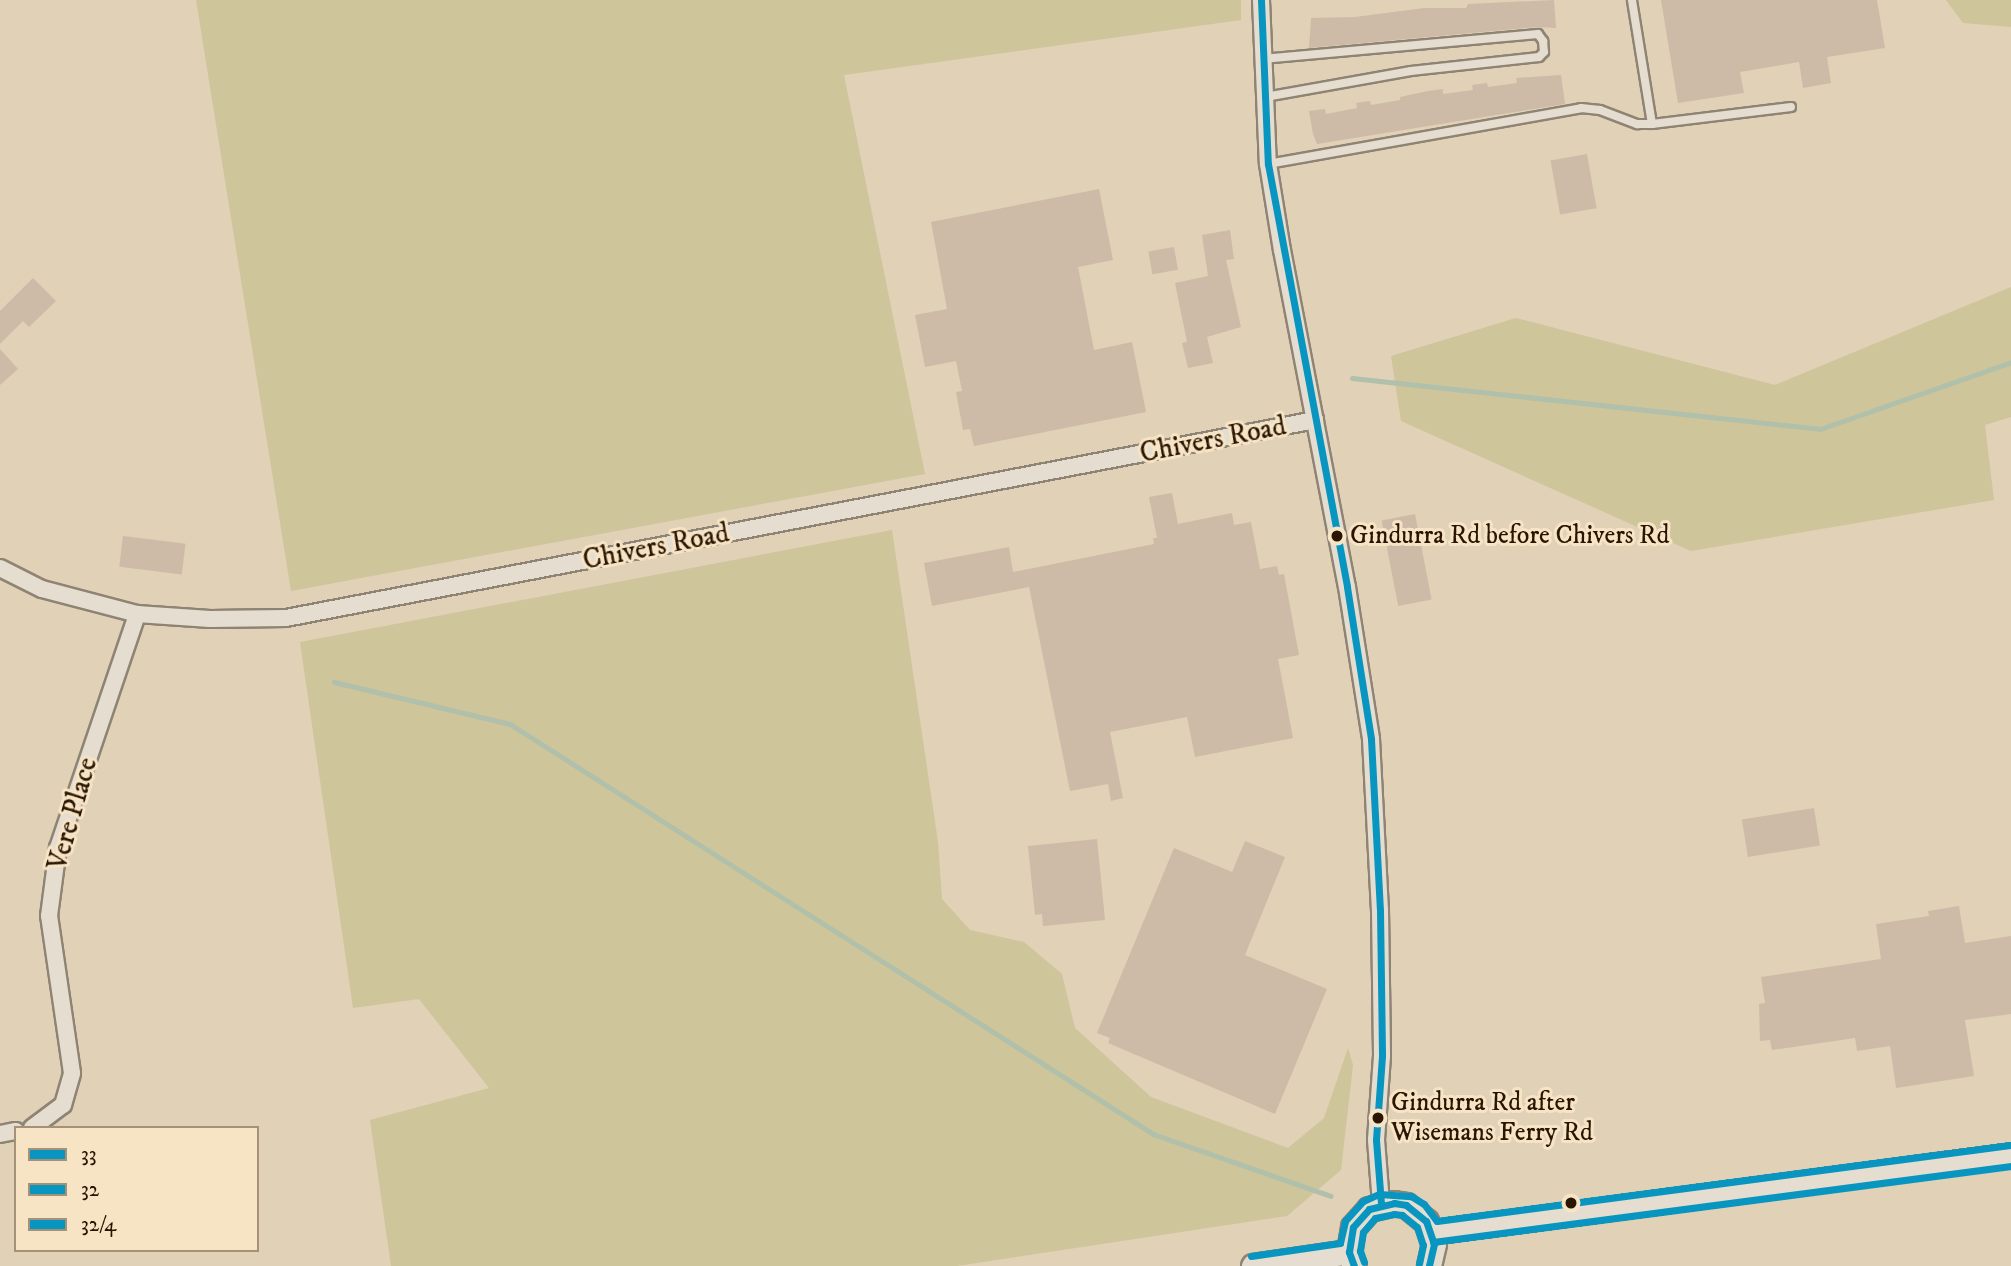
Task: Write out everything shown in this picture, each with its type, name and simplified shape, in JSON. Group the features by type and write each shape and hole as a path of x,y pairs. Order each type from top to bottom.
{"main road":[{"path":"1432,1232 2011,1155"},
{"path":"1253,1266 1352,1259 1353,1227 1369,1209 1381,1204 1406,1205 1417,1212 1432,1232 1434,1244 1429,1266"}],"street":[{"path":"1261,0 1269,164 1347,587 1371,739 1380,923 1382,1056 1376,1140 1381,1204"},
{"name":"Chivers Road","path":"0,568 42,589 137,614 211,619 286,618 1315,420"},
{"name":"Vere Place","path":"35,1126 63,1105 72,1073 48,916 58,848 137,614"}],"lane":[{"path":"1632,0 1652,124"},
{"path":"1262,60 1538,34 1543,41 1544,52 1539,57 1411,71 1264,97"},
{"path":"1269,164 1581,108 1600,110 1637,124 1652,124 1791,107"}],"shaded area":[{"path":"196,0 1241,0 1241,20 844,75 925,474 291,591"},
{"path":"1946,0 2011,0 2011,27 1963,23"},
{"path":"2011,287 2011,417 1985,425 1994,500 1691,551 1401,421 1391,356 1516,318 1775,385"},
{"path":"892,530 938,842 942,899 970,930 1024,942 1062,974 1075,1028 1151,1097 1288,1148 1324,1118 1348,1048 1353,1065 1341,1170 1287,1216 957,1266 391,1266 370,1120 489,1088 419,999 353,1008 300,642"}],"building":[{"path":"1554,0 1556,28 1537,27 1309,48 1311,18 1355,17 1424,8 1466,8 1468,4"},
{"path":"1661,0 1877,0 1885,48 1827,57 1831,83 1803,88 1799,62 1740,72 1744,93 1678,103"},
{"path":"1561,75 1565,104 1317,144 1313,134 1309,111 1325,109 1326,114 1357,108 1356,103 1370,101 1371,105 1428,91 1443,89 1443,94 1473,90 1472,85 1487,83 1488,87 1517,83 1516,78"},
{"path":"1587,154 1597,208 1560,215 1551,160"},
{"path":"1099,189 1113,260 1078,267 1094,350 1132,342 1146,412 974,446 970,429 963,430 956,392 962,391 956,361 925,367 915,315 947,309 931,222"},
{"path":"1230,230 1234,259 1226,260 1241,327 1207,337 1213,363 1188,368 1182,343 1187,342 1175,283 1208,276 1202,235"},
{"path":"1174,247 1178,270 1152,274 1148,252"},
{"path":"33,278 56,301 29,327 23,321 0,344 0,311"},
{"path":"0,349 18,369 0,385"},
{"path":"1172,493 1178,524 1232,513 1234,525 1251,522 1260,569 1277,566 1279,575 1284,574 1299,655 1278,659 1293,738 1195,757 1187,717 1110,732 1123,798 1111,801 1108,784 1070,791 1029,587 932,606 924,563 1009,547 1013,572 1154,544 1153,538 1157,538 1149,497"},
{"path":"1415,514 1432,599 1398,606 1382,520"},
{"path":"123,536 186,544 182,574 119,567"},
{"path":"1814,808 1820,846 1748,857 1742,819"},
{"path":"1097,839 1105,920 1043,926 1042,914 1035,915 1028,846"},
{"path":"1245,841 1285,857 1245,955 1327,989 1275,1114 1108,1043 1110,1038 1097,1033 1174,848 1232,872"},
{"path":"1959,906 1965,943 2011,936 2011,1014 1965,1020 1974,1076 1896,1088 1890,1046 1857,1051 1855,1038 1772,1050 1770,1040 1760,1041 1759,1004 1765,1003 1761,977 1881,959 1876,924 1929,916 1928,911"}],"waterway":[{"path":"1352,378 1820,429 2011,362"},
{"path":"334,682 510,724 1153,1134 1331,1196"}],"transit line":[{"name":"33","path":"1261,0 1268,164 1347,587 1371,739 1380,910 1382,1056 1376,1140 1381,1204"},
{"name":"32/4","path":"1251,1256 1340,1243 1345,1221 1363,1201 1379,1194 1411,1196 1424,1204 1437,1221 2010,1145"},
{"name":"32","path":"1433,1242 2011,1166"},
{"name":"33","path":"1354,1266 1349,1252 1353,1227 1369,1209 1394,1203 1406,1205 1426,1221 1434,1244 1429,1266"},
{"name":"32","path":"1364,1262 1360,1251 1363,1232 1375,1218 1394,1214 1402,1215 1417,1227 1423,1245 1419,1264"}],"place":[{"name":"Gindurra Rd before Chivers Rd","path":"1337,536"},
{"name":"Gindurra Rd after Wisemans Ferry Rd","path":"1378,1118"}]}
